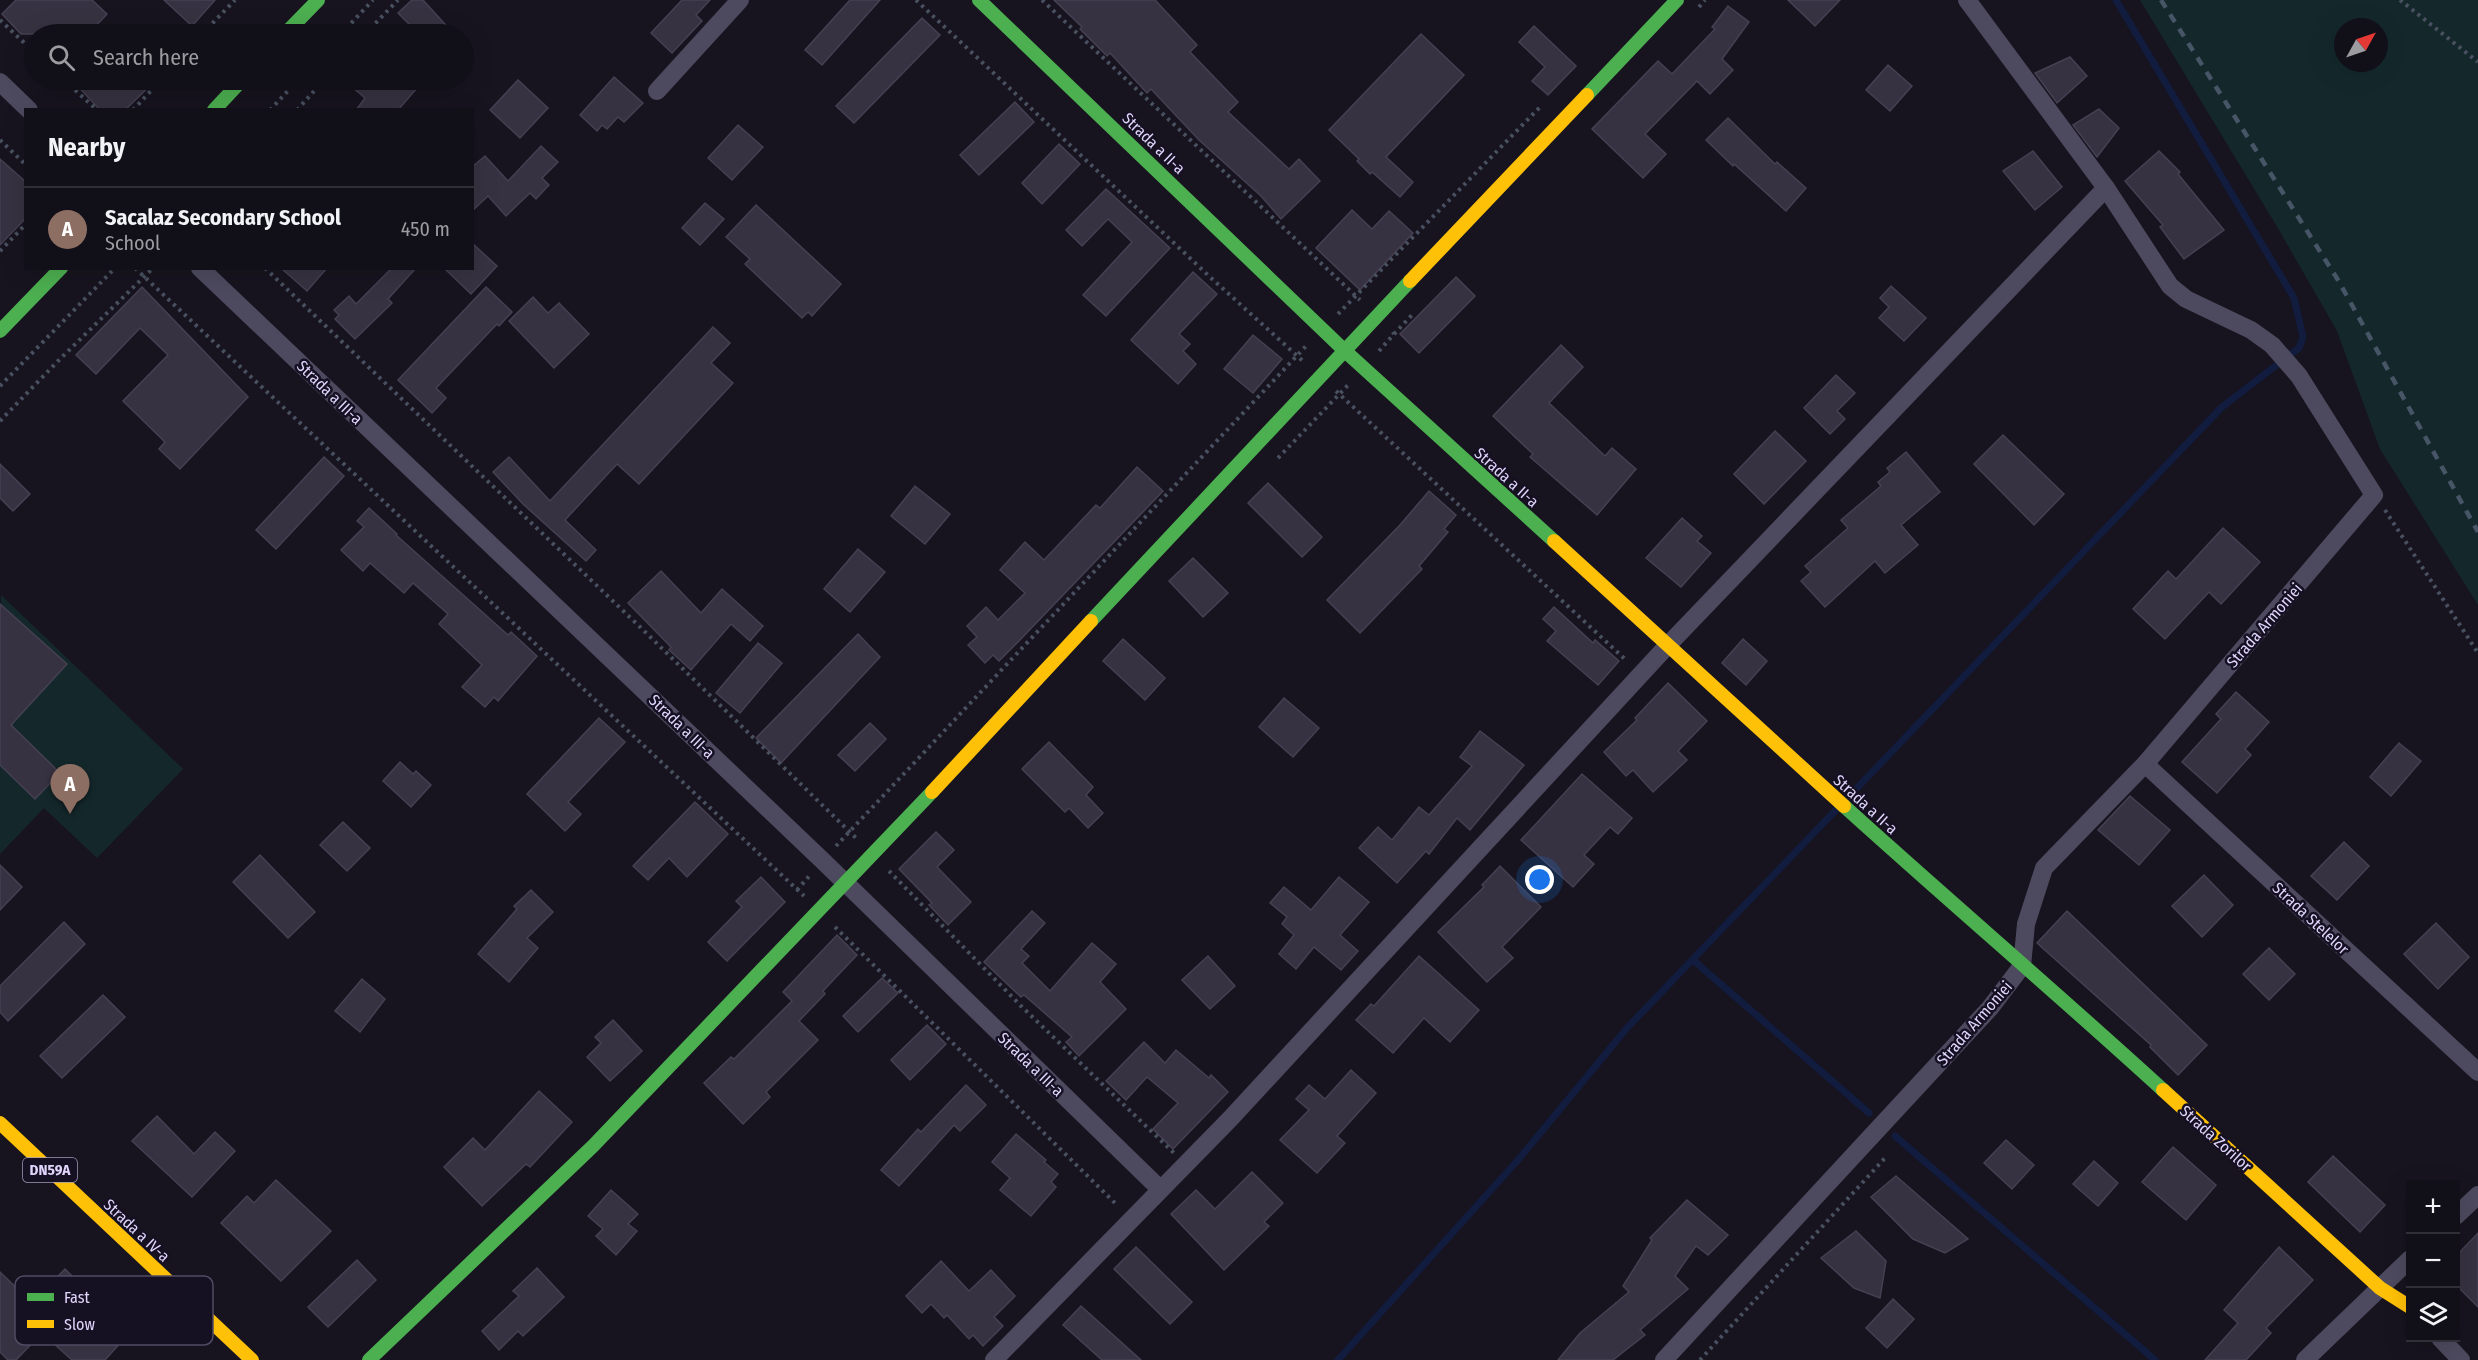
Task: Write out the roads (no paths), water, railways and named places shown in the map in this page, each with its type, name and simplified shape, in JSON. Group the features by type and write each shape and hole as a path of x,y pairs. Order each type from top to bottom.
{"street":[{"path":"295,24 318,0"},
{"path":"657,91 740,0"},
{"name":"Strada a II-a","path":"979,0 1085,99 1322,330 2022,966"},
{"path":"369,1360 593,1146 873,855 1376,316 1677,0"},
{"path":"994,1360 1130,1220 1154,1184 1230,1119 1668,645 2106,188 1967,0"},
{"path":"0,82 27,108"},
{"path":"216,108 233,90"},
{"name":"Strada Armoniei","path":"1664,1360 1990,1008 2022,966 2026,924 2044,868 2145,764 2374,495 2299,376 2272,345 2251,330 2187,299 2170,286 2106,188"},
{"path":"0,331 59,270"},
{"name":"Strada a III-a","path":"202,270 845,882 1154,1184"},
{"name":"Strada Stelelor","path":"2145,764 2478,1072"},
{"name":"Strada Zorilor","path":"2022,966 2055,991 2380,1288 2406,1304"},
{"name":"Strada a IV-a","path":"0,1123 163,1276"},
{"path":"2460,1212 2478,1194"},
{"path":"2305,1360 2406,1263"},
{"name":"Strada a IV-a","path":"213,1323 252,1360"},
{"path":"2444,1342 2461,1360"}],"waterway":[{"path":"1338,1360 1518,1160 1627,1028 2222,407 2299,348 2303,337 2294,298 2116,0"},
{"path":"1693,960 1869,1113"},
{"path":"1895,1136 2155,1360"}],"railway":[{"path":"2161,0 2338,280 2478,532"}],"place":[{"name":"Sacalaz Secondary School","path":"70,814"}]}
